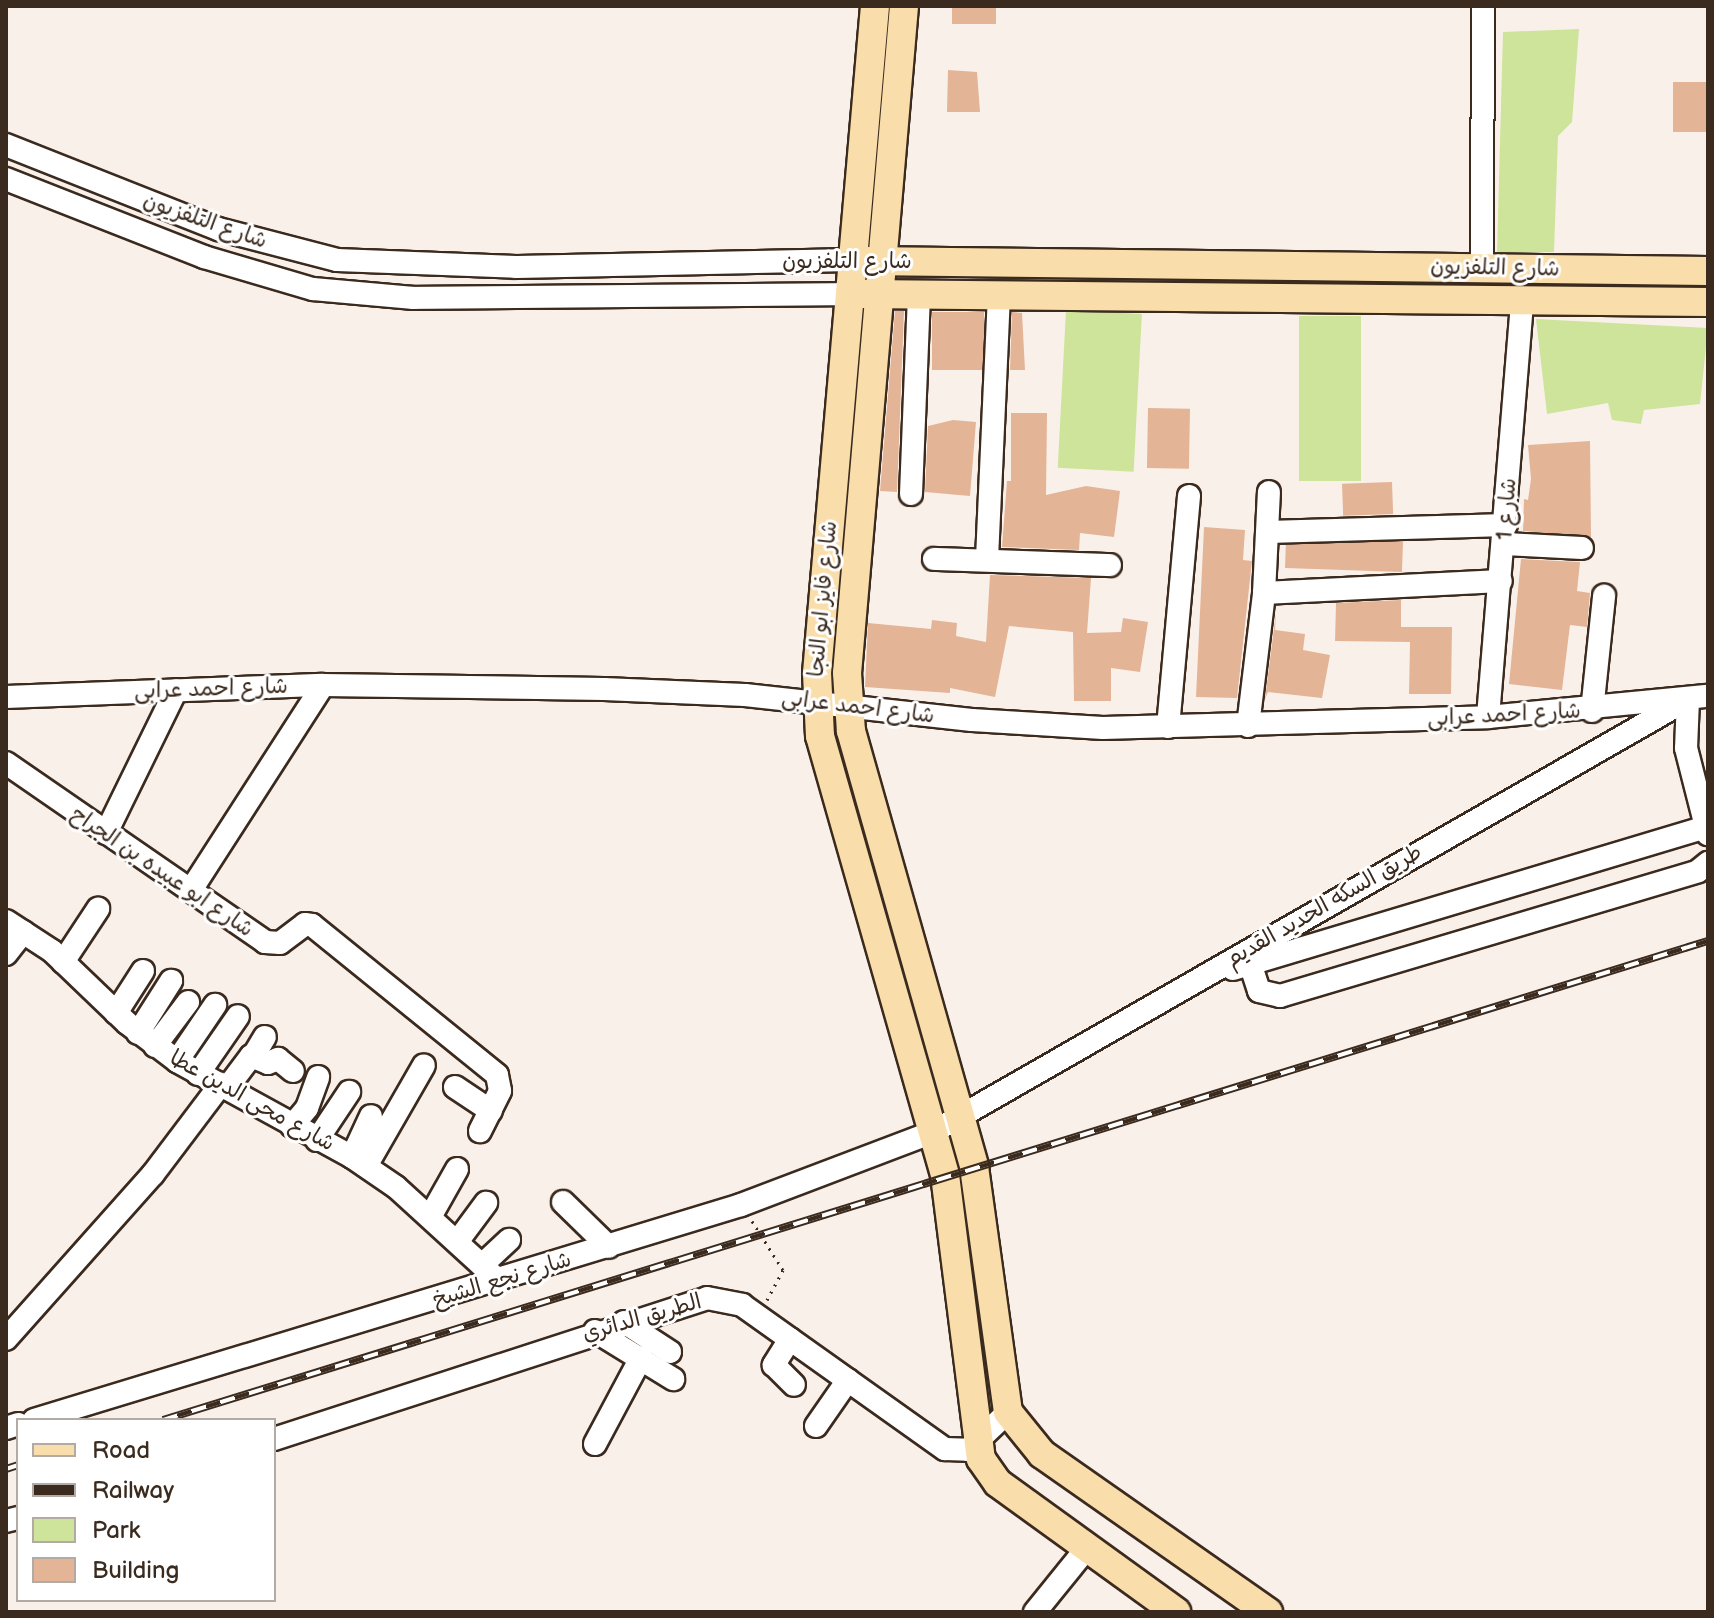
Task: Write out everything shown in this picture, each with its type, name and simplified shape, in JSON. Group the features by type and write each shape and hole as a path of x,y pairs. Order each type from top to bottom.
{"main road":[{"name":"شارع فايز ابو النجا","path":"875,6 816,701 820,736 945,1175 978,1444"},
{"name":"شارع فايز ابو النجا","path":"904,6 848,706 974,1167 1008,1412"},
{"name":"شارع التلفزيون","path":"852,260 1708,271"},
{"name":"شارع التلفزيون","path":"849,294 1708,302"},
{"path":"1008,1412 1042,1454 1268,1612"},
{"path":"978,1444 998,1483 1176,1612"}],"street":[{"path":"1482,267 1483,6"},
{"name":"شارع التلفزيون","path":"6,145 218,229 337,260 459,267 852,260"},
{"name":"شارع التلفزيون","path":"6,179 204,257 313,289 414,298 849,294"},
{"path":"911,494 919,294"},
{"path":"987,559 999,295"},
{"name":"شارع 1","path":"1488,717 1506,535 1522,300"},
{"path":"1248,726 1264,593 1269,492"},
{"path":"1168,727 1189,496"},
{"path":"1268,532 1506,535 1582,548"},
{"path":"934,559 1110,565"},
{"path":"1264,593 1501,581"},
{"path":"1592,711 1604,596"},
{"path":"191,890 323,685"},
{"name":"شارع احمد عرابى","path":"6,697 323,685 604,689 816,701 1037,725 1168,727 1488,717 1592,711 1698,698"},
{"path":"106,833 176,690"},
{"path":"1193,980 1707,831 1686,748 1698,698"},
{"name":"طريق السكه الحديد القديم","path":"963,1119 1193,980 1698,698"},
{"name":"شارع ابو عبيده بن الجراح","path":"6,763 272,944 312,925 492,1069 500,1091 480,1131"},
{"path":"1250,963 1259,991 1280,996 1698,871 1708,863"},
{"path":"63,962 98,909"},
{"path":"6,954 14,926"},
{"name":"شارع محى الدين عطا","path":"14,926 63,962 116,1013 177,1061 359,1161 430,1217 499,1281"},
{"path":"116,1013 143,971"},
{"path":"146,1039 171,981"},
{"path":"146,1039 188,1002"},
{"path":"177,1061 215,1005"},
{"path":"198,1074 238,1016"},
{"path":"6,1339 153,1174 260,1046 268,1063 278,1059 293,1071"},
{"path":"359,1161 414,1073"},
{"path":"292,1126 307,1108 318,1077"},
{"path":"455,1087 491,1111"},
{"path":"317,1140 349,1092"},
{"path":"359,1161 371,1116"},
{"name":"شارع نجع الشيخ","path":"41,1418 741,1205 963,1119"},
{"path":"430,1217 457,1169"},
{"path":"563,1202 609,1247"},
{"path":"457,1242 486,1203"},
{"path":"482,1265 509,1240"},
{"name":"الطريق الدائري","path":"276,1438 595,1331 707,1298 733,1302 757,1315 945,1449 957,1452 978,1444"},
{"path":"624,1322 670,1352"},
{"path":"595,1331 673,1379"},
{"path":"790,1339 774,1365 794,1385"},
{"path":"595,1444 641,1358"},
{"path":"816,1426 848,1380"},
{"path":"978,1444 1008,1412"},
{"path":"1035,1612 1086,1549"}],"path":[{"path":"741,1205 783,1270 757,1315"}],"green space":[{"path":"1579,29 1572,122 1558,136 1554,252 1497,253 1503,32"},
{"path":"1066,310 1142,314 1134,472 1058,468"},
{"path":"1299,316 1361,316 1361,481 1299,481"},
{"path":"1536,319 1708,328 1700,404 1644,410 1641,424 1612,420 1608,403 1547,414"}],"building":[{"path":"952,6 996,6 996,24 952,24"},
{"path":"948,70 977,72 980,112 947,112"},
{"path":"1673,82 1708,82 1708,132 1673,132"},
{"path":"895,311 904,311 897,492 880,491"},
{"path":"932,312 984,312 984,370 932,370"},
{"path":"1012,312 1022,313 1025,370 1010,370"},
{"path":"1148,408 1190,409 1189,469 1147,468"},
{"path":"1011,413 1047,413 1046,495 1086,486 1120,491 1114,537 1080,533 1079,550 1002,547 1007,481 1011,481"},
{"path":"953,420 976,422 970,496 925,492 928,426"},
{"path":"1590,441 1591,537 1523,531 1524,499 1528,500 1531,479 1528,445"},
{"path":"1392,482 1393,514 1343,516 1342,484"},
{"path":"1204,527 1245,530 1243,560 1252,561 1237,698 1196,697"},
{"path":"1286,538 1403,542 1402,572 1285,568"},
{"path":"1521,559 1580,562 1577,591 1590,593 1587,627 1570,625 1562,690 1509,684"},
{"path":"990,575 1091,578 1087,633 1121,632 1123,618 1148,622 1140,672 1111,668 1111,701 1074,701 1073,632 1009,626 995,697 950,688 950,693 865,687 868,623 931,629 932,620 957,623 956,636 986,642"},
{"path":"1401,600 1401,627 1452,627 1451,694 1409,694 1410,642 1335,641 1336,603"},
{"path":"1276,613 1275,630 1305,634 1303,650 1330,655 1322,698 1268,692 1265,699"}],"railway":[{"path":"169,1418 1708,941"},
{"path":"6,1469 16,1466"}]}
